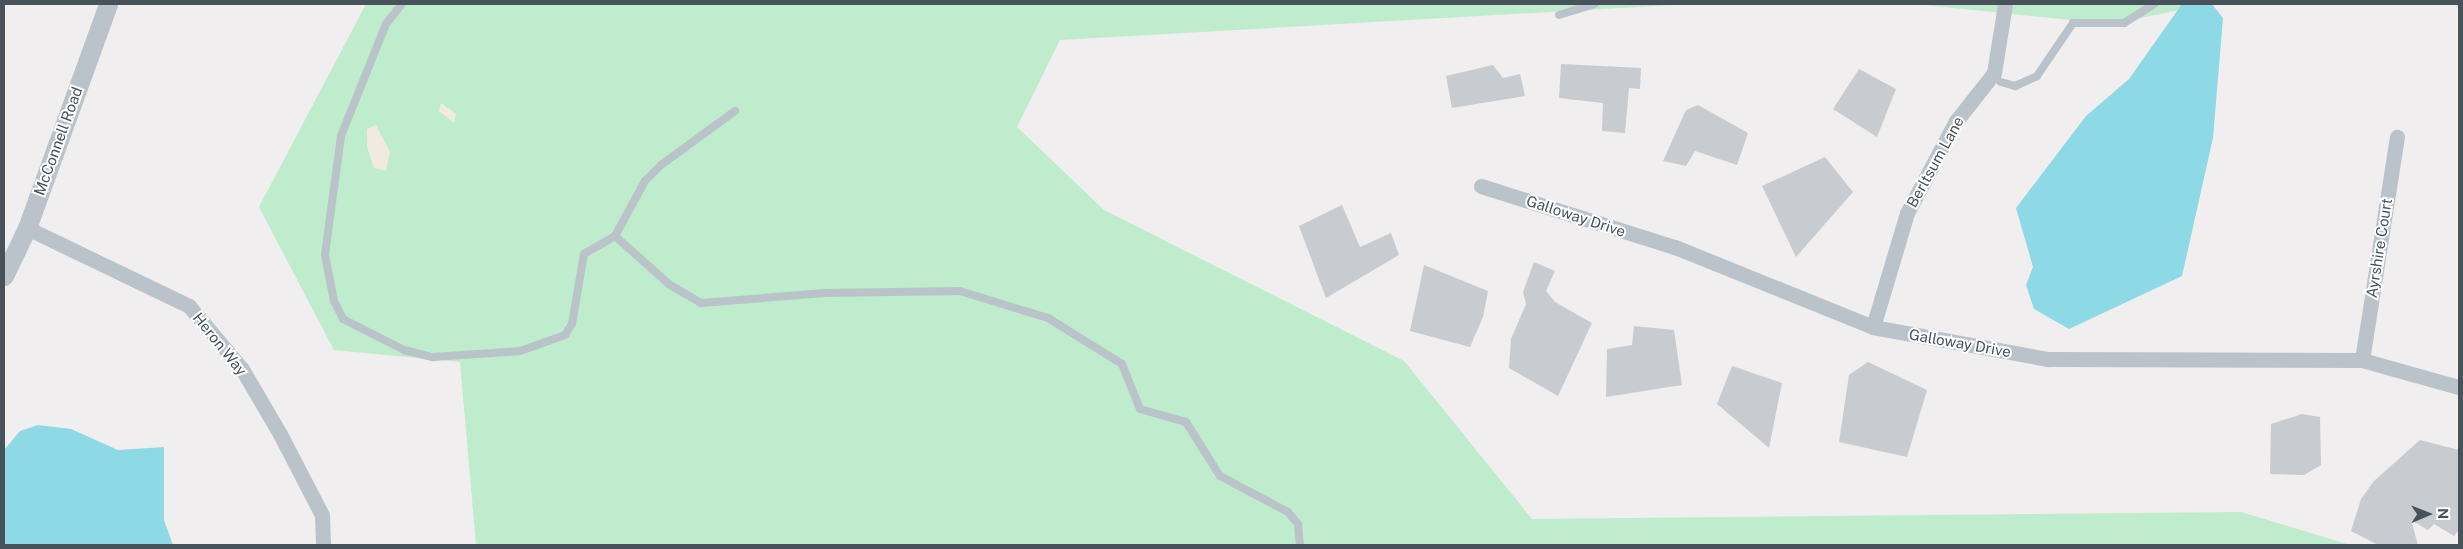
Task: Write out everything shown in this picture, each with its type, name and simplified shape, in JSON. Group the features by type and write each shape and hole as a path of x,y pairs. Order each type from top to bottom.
{"street":[{"name":"McConnell Road","path":"4,276 27,228 108,4"},
{"name":"Berltsum Lane","path":"1873,327 1907,213 1956,121 1994,73 2005,4"},
{"name":"Ayrshire Court","path":"2362,360 2397,137"},
{"name":"Galloway Drive","path":"1482,186 1675,247 1873,327 2048,359 2362,360 2459,387"},
{"name":"Heron Way","path":"27,228 189,306 242,369 280,434 322,515 323,545"}],"lane":[{"path":"402,4 386,24 340,143 325,255 334,301 343,319 404,350 433,357 520,351 565,335 572,324 584,254 615,236 645,181 687,143 735,111"},
{"path":"1560,15 1594,4"},
{"path":"2001,82 2015,86 2037,76 2073,23 2124,22 2154,4"},
{"path":"615,236 670,285 701,304 825,293 960,291 1048,318 1122,364 1140,409 1186,422 1206,457 1227,481 1288,512 1298,524 1300,545"}],"green space":[{"path":"366,4 1690,4 1060,40 1017,127 1104,210 1404,361 1532,519 2241,512 2350,545 476,545 460,362 334,350 259,207"},
{"path":"1916,4 2210,4 2110,24"}],"sand":[{"path":"441,103 456,114 454,123 439,111"},
{"path":"376,125 390,152 386,171 374,168 367,147 367,129"}],"water":[{"path":"2182,4 2212,4 2223,18 2213,138 2182,276 2069,329 2034,309 2026,285 2033,267 2016,208 2086,116 2129,79"},
{"path":"38,425 71,429 118,450 164,447 164,520 173,545 4,545 4,450 20,431"}],"building":[{"path":"1561,64 1641,68 1640,89 1629,88 1625,133 1602,131 1603,103 1559,98"},
{"path":"1493,65 1503,78 1520,74 1525,96 1452,108 1446,76"},
{"path":"1859,69 1896,89 1877,137 1833,109"},
{"path":"1698,105 1748,133 1737,165 1695,151 1686,166 1663,161 1686,110"},
{"path":"1825,157 1853,192 1796,257 1762,186"},
{"path":"1342,205 1360,247 1391,233 1399,255 1326,298 1299,226"},
{"path":"1534,262 1555,271 1546,291 1555,302 1592,323 1558,396 1509,368 1511,339 1526,304 1523,292"},
{"path":"1424,265 1488,291 1483,317 1470,347 1410,331"},
{"path":"1634,326 1674,330 1682,385 1606,397 1607,349 1632,345"},
{"path":"1868,362 1927,390 1907,457 1839,442 1849,375"},
{"path":"1732,366 1782,383 1769,448 1717,404"},
{"path":"2302,414 2320,417 2321,465 2304,475 2270,474 2271,424"},
{"path":"2420,440 2459,450 2459,530 2454,536 2434,524 2428,530 2411,520 2418,545 2378,545 2351,531 2361,499 2374,481"}]}
